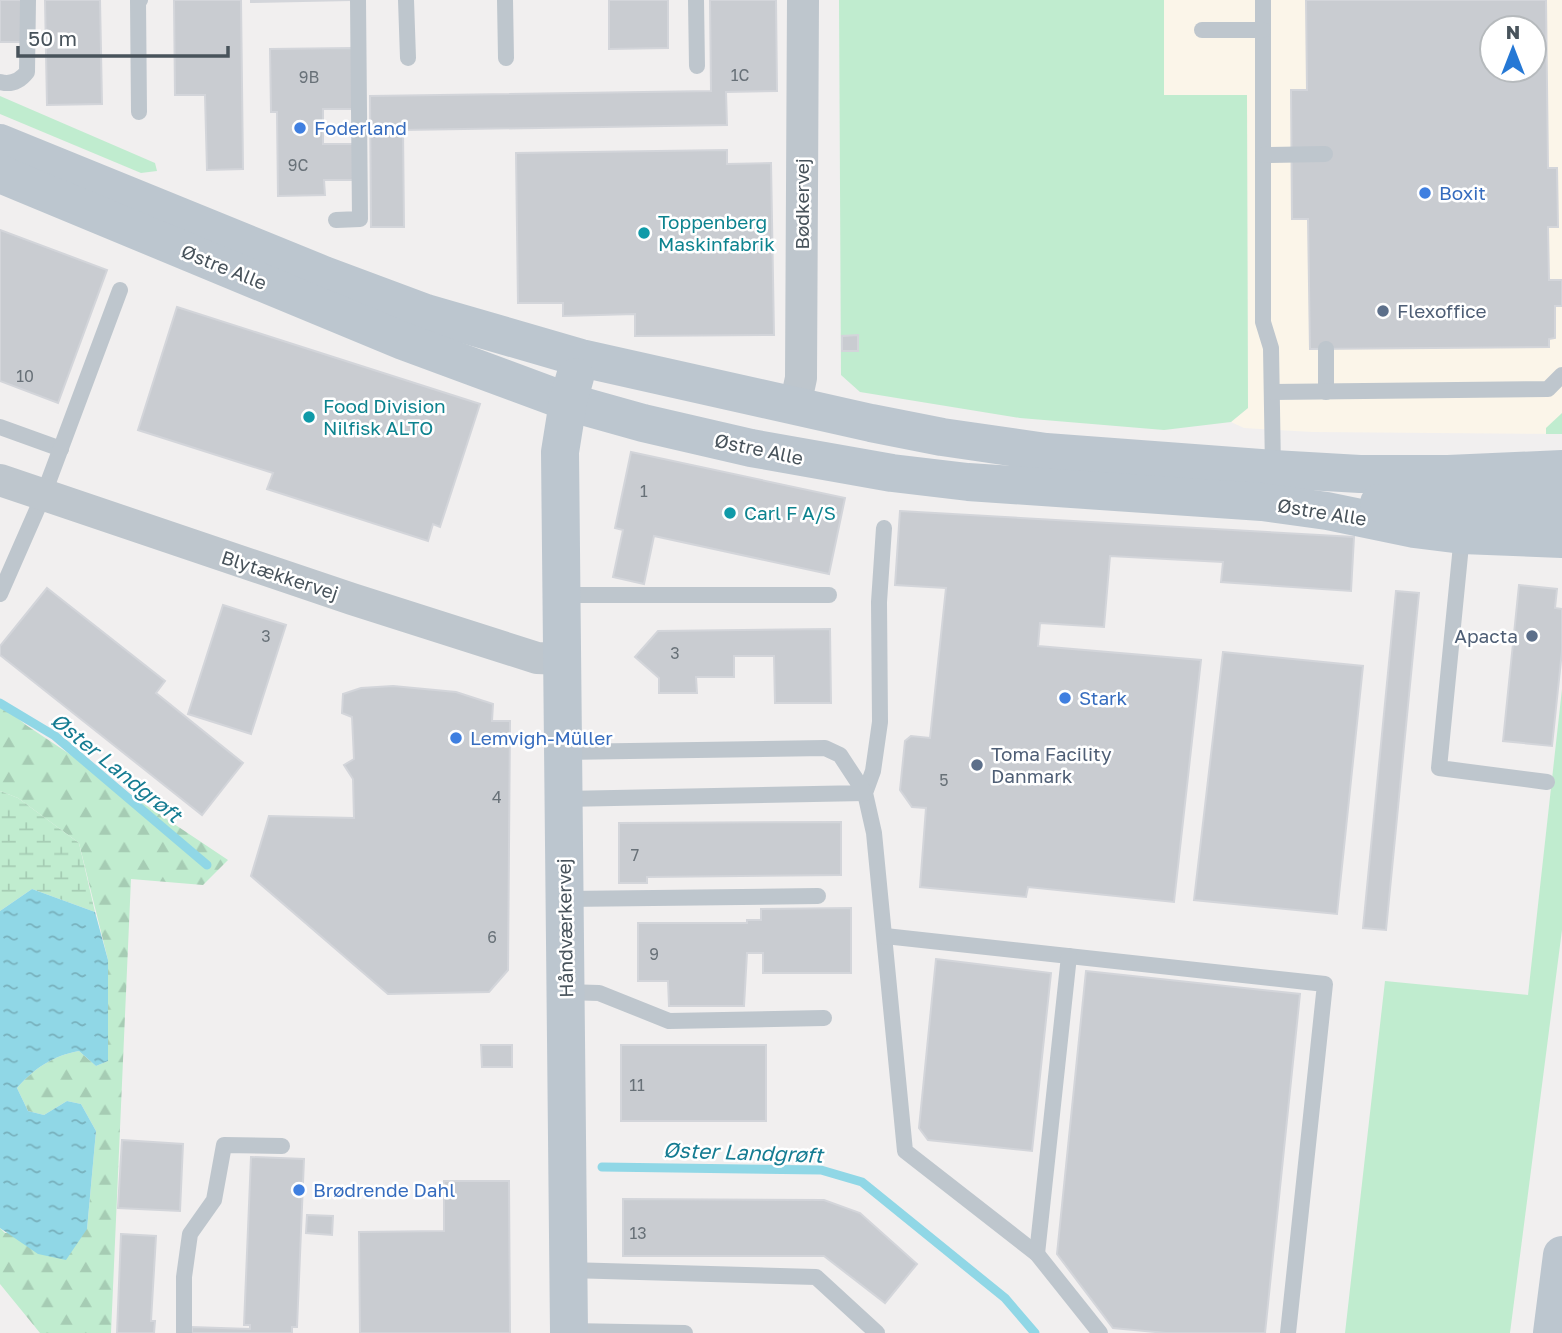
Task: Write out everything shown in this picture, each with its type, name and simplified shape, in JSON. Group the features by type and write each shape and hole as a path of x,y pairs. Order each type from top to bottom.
{"street":[{"name":"Bødkervej","path":"795,407 801,377 803,0"},
{"name":"Østre Alle","path":"0,143 324,275 426,313 581,358 930,435 1267,485 1327,511 1414,529 1462,535 1562,538"},
{"name":"Østre Alle","path":"0,174 403,341 568,402 751,448 892,473 968,482 1267,485 1360,474 1448,474 1562,469"},
{"name":"Håndværkervej","path":"569,1332 560,452 568,402 581,358"},
{"name":"Blytækkervej","path":"0,480 537,658 562,659"},
{"path":"1267,485 1562,503"},
{"path":"1552,1333 1562,1255"}],"lane":[{"path":"0,82 12,83 22,79 27,72 28,0"},
{"path":"139,112 140,0"},
{"path":"336,219 360,219 358,0"},
{"path":"406,0 408,58"},
{"path":"505,0 506,58"},
{"path":"696,0 697,66"},
{"path":"1262,0 1262,322 1271,348 1272,392 1267,485"},
{"path":"1202,30 1262,30"},
{"path":"1262,155 1325,154"},
{"path":"0,594 43,496 120,290"},
{"path":"1326,349 1326,391"},
{"path":"1272,392 1548,389 1562,375"},
{"path":"0,427 61,449"},
{"path":"865,793 873,771 880,722 879,602 884,528"},
{"path":"1462,535 1439,768 1547,782"},
{"path":"562,595 829,595"},
{"path":"563,752 825,748 840,755 865,793 874,833 905,1151 1037,1254 1100,1333"},
{"path":"564,799 865,793"},
{"path":"565,899 818,896"},
{"path":"885,936 1325,984 1287,1333"},
{"path":"1037,1254 1069,956"},
{"path":"565,992 600,993 668,1021 824,1018"},
{"path":"184,1333 184,1277 190,1234 214,1200 224,1144 282,1146"},
{"path":"568,1270 816,1277 877,1333"},
{"path":"569,1332 685,1333"}],"shaded area":[{"path":"1164,0 1562,0 1562,434 1312,432 1244,428 1231,422 1248,408 1247,96 1164,96"}],"green space":[{"path":"839,0 1164,0 1164,95 1247,95 1248,408 1231,422 1164,430 1020,418 860,392 841,375"},
{"path":"0,96 155,163 157,171 141,173 0,114"},
{"path":"1562,413 1562,434 1546,434 1546,428"},
{"path":"1562,689 1562,930 1510,1333 1345,1333 1385,981 1528,995"},
{"path":"0,704 26,725 228,860 203,885 131,879 111,1333 40,1333 0,1284 0,1228 5,1233 87,1229 96,1131 81,1104 67,1101 44,1115 28,1111 17,1088 30,1074 69,1053 79,1051 96,1066 108,1061 108,960 79,843 18,798 0,791"},
{"path":"0,791 18,798 79,843 95,912 32,889 0,911"}],"water":[{"path":"32,889 95,912 108,960 108,1061 96,1066 79,1051 69,1053 30,1074 17,1088 28,1111 44,1115 67,1101 81,1104 96,1131 87,1229 66,1260 38,1254 0,1228 0,911"}],"building":[{"path":"0,0 21,0 22,42 0,42"},
{"path":"45,0 100,0 102,104 47,105"},
{"path":"174,0 241,0 243,169 207,170 205,95 175,95"},
{"path":"251,0 352,0 251,2"},
{"path":"609,0 668,0 668,48 609,49"},
{"path":"710,0 776,0 777,91 726,92 727,125 403,130 404,227 371,227 370,96 711,91"},
{"name":"Boxit","path":"1306,0 1546,0 1546,14 1478,14 1478,84 1547,84 1548,168 1557,168 1558,227 1548,227 1549,280 1562,280 1562,306 1555,306 1555,338 1549,339 1549,347 1310,349 1308,219 1292,219 1291,90 1307,90"},
{"name":"Foderland","path":"352,48 353,109 323,109 323,144 353,144 354,180 324,180 325,195 278,196 277,112 271,112 270,49"},
{"name":"Toppenberg Maskinfabrik","path":"727,150 727,164 771,163 774,335 635,336 635,314 563,316 563,303 518,303 516,153"},
{"path":"0,230 107,270 58,403 0,381"},
{"name":"Food Division Nilfisk ALTO","path":"177,307 480,404 440,527 433,524 428,541 267,489 273,473 138,430"},
{"path":"858,335 858,351 842,351 842,336"},
{"name":"Carl F A/S","path":"631,452 845,498 829,574 654,536 644,584 613,577 623,530 615,528"},
{"name":"Stark","path":"900,511 1354,537 1351,591 1221,582 1223,562 1110,556 1104,627 1040,623 1038,646 1201,660 1174,902 1028,887 1026,897 920,887 926,808 912,807 900,790 905,741 911,736 930,738 946,588 895,585"},
{"path":"1519,585 1557,589 1555,608 1562,609 1562,651 1552,746 1503,741"},
{"path":"47,588 165,681 156,693 243,763 202,815 0,655 0,646"},
{"path":"1396,591 1419,593 1386,930 1363,928"},
{"path":"223,605 286,625 251,734 188,714"},
{"path":"830,629 831,703 775,703 774,656 734,656 734,677 696,677 697,693 659,693 659,678 635,657 658,631"},
{"path":"1223,652 1363,666 1337,914 1194,900"},
{"path":"393,686 456,692 493,704 492,721 510,721 508,970 489,992 388,994 251,876 269,816 354,818 353,779 344,765 354,759 352,717 342,713 343,694 361,688"},
{"path":"841,822 841,875 647,877 647,883 619,883 619,823"},
{"path":"851,908 851,973 763,973 763,953 747,953 744,1006 669,1006 668,981 638,981 638,923 747,923 747,920 761,920 761,909"},
{"path":"936,959 1051,973 1032,1151 928,1140 919,1128"},
{"path":"1086,971 1300,994 1265,1333 1166,1333 1113,1328 1057,1254"},
{"path":"481,1045 512,1045 512,1067 482,1067"},
{"path":"621,1045 766,1045 766,1121 621,1121"},
{"path":"122,1140 183,1144 180,1211 118,1208"},
{"path":"251,1157 304,1159 297,1327 292,1327 292,1333 192,1333 192,1327 250,1329 250,1325 244,1325"},
{"path":"444,1181 509,1181 510,1333 360,1333 359,1232 444,1231"},
{"path":"623,1199 824,1200 860,1213 917,1264 885,1303 824,1256 623,1256"},
{"path":"307,1215 333,1216 332,1235 306,1233"},
{"path":"121,1234 156,1236 151,1321 155,1321 154,1333 117,1333"}],"waterway":[{"name":"Øster Landgrøft","path":"0,703 55,736 207,865"},
{"name":"Øster Landgrøft","path":"602,1167 821,1170 862,1182 1005,1298 1035,1333"}],"place":[{"name":"Foderland","path":"300,128"},
{"name":"Boxit","path":"1425,193"},
{"name":"Toppenberg Maskinfabrik","path":"644,233"},
{"name":"Flexoffice","path":"1383,311"},
{"name":"Food Division Nilfisk ALTO","path":"309,417"},
{"name":"Carl F A/S","path":"730,513"},
{"name":"Apacta","path":"1532,636"},
{"name":"Stark","path":"1065,698"},
{"name":"Lemvigh-Müller","path":"456,738"},
{"name":"Toma Facility Danmark","path":"977,765"},
{"name":"Brødrende Dahl","path":"299,1190"}]}
